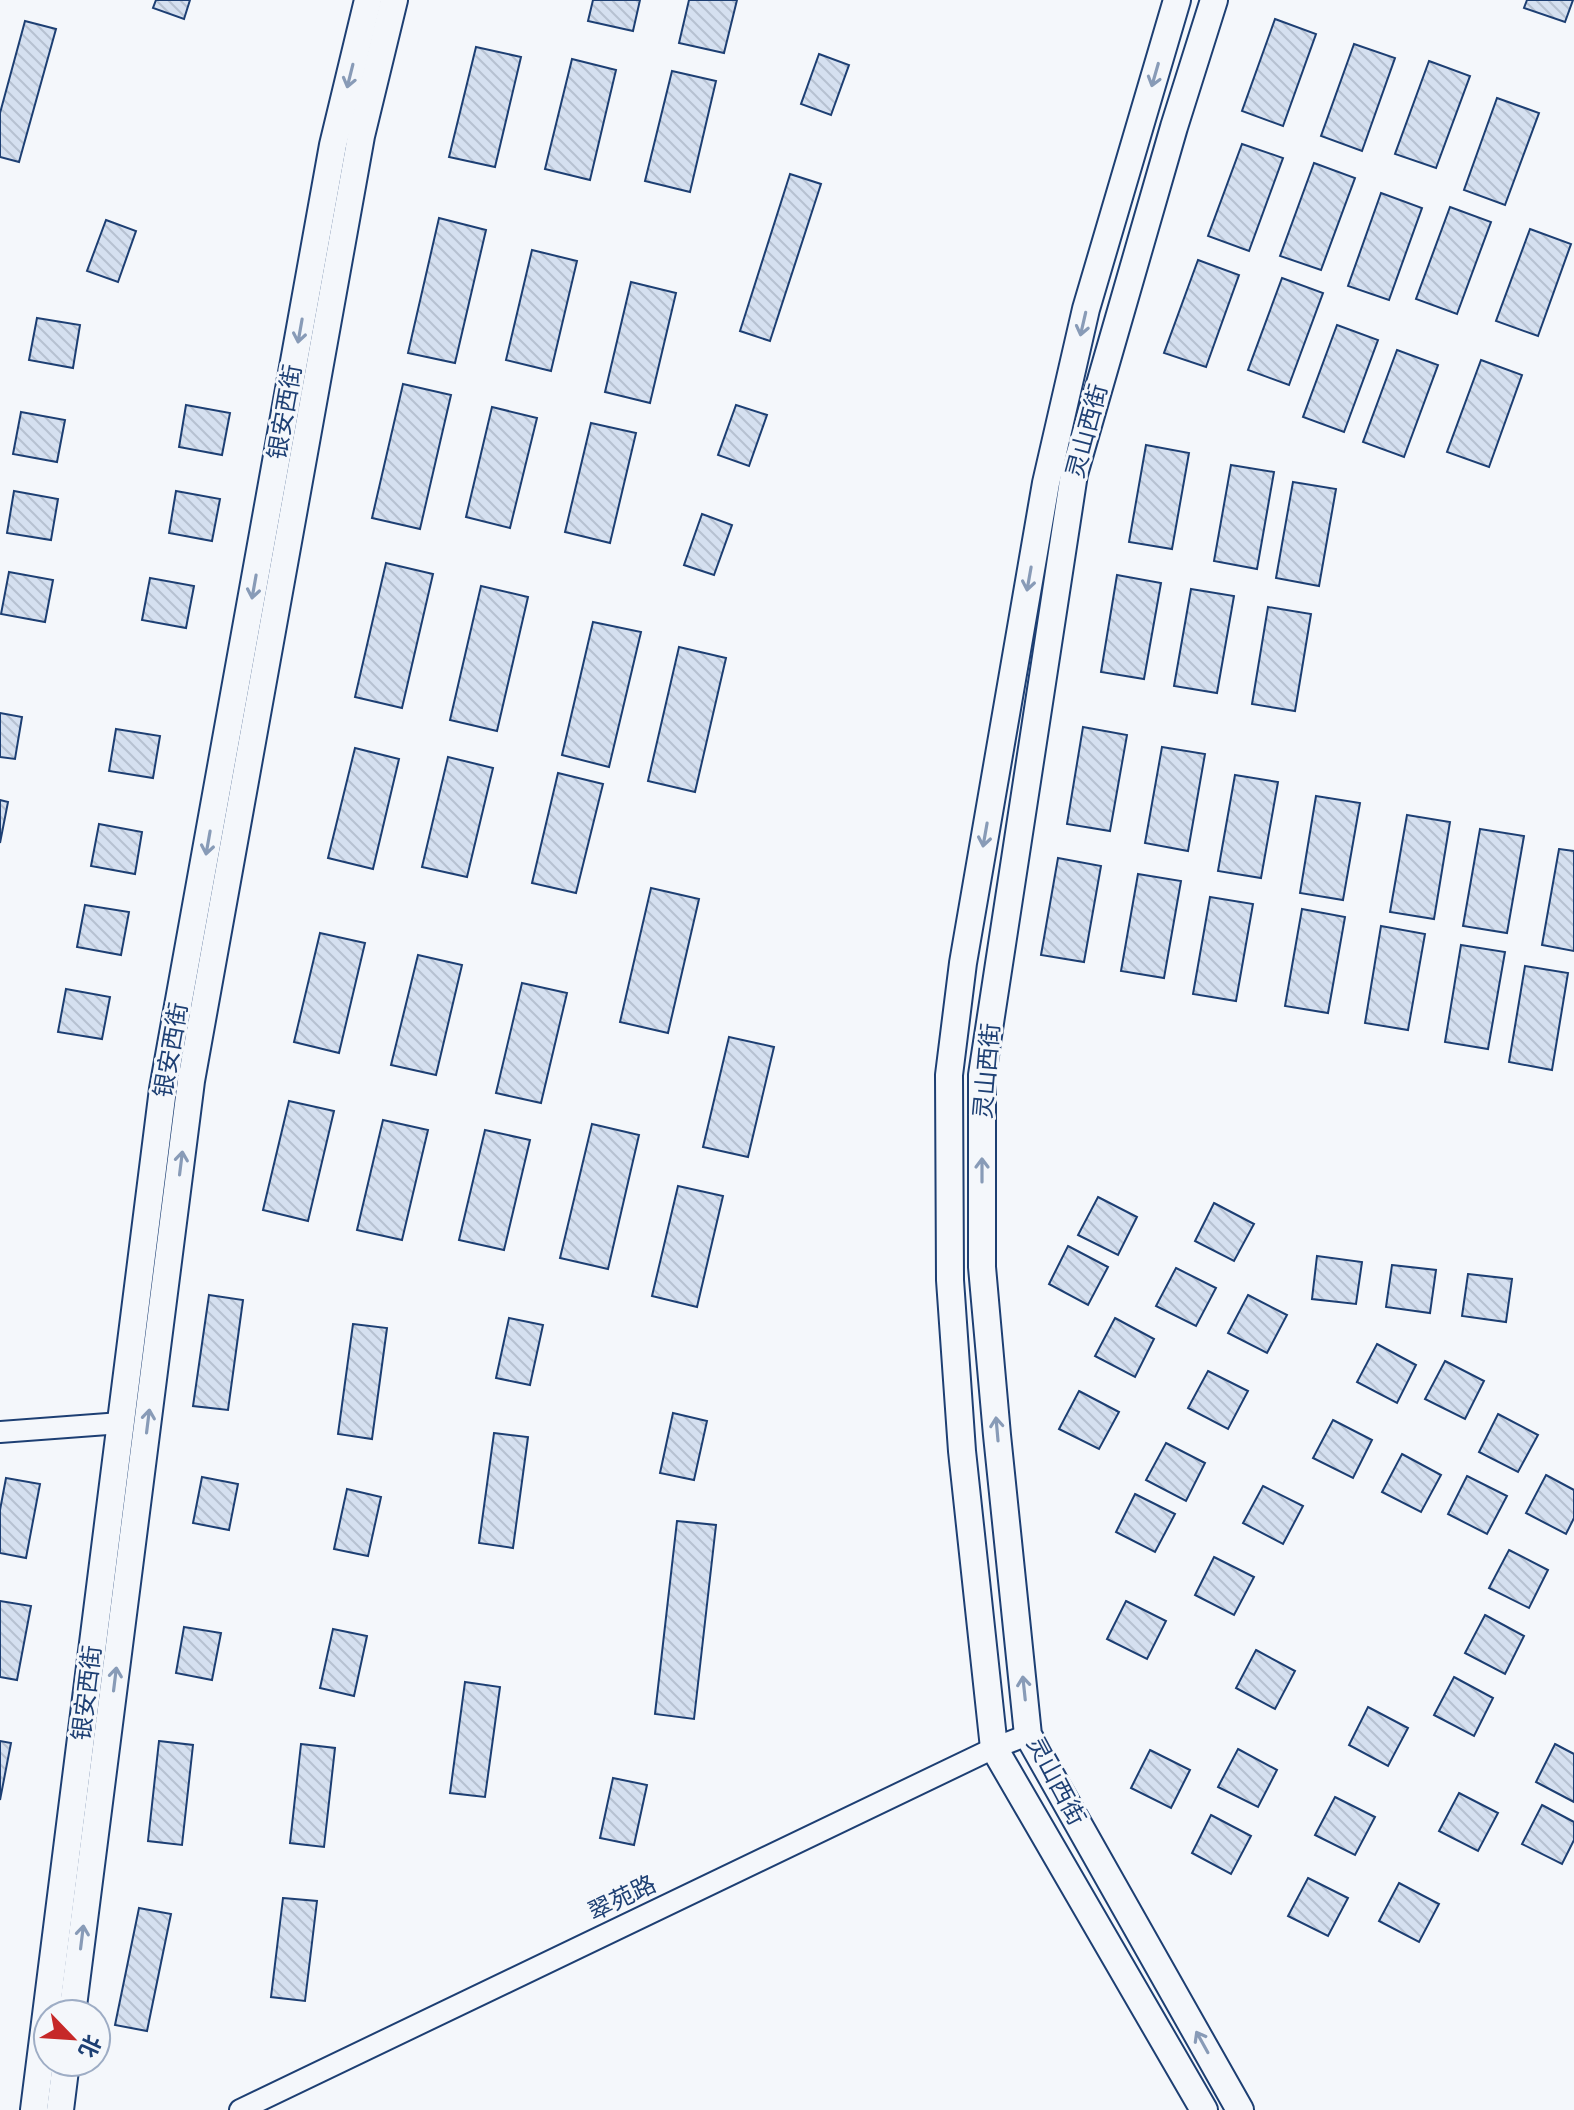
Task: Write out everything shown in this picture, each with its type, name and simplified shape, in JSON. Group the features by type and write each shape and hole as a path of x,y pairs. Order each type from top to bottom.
{"main road":[{"name":"银安西街","path":"34,2110 163,1089 333,145 368,0"},
{"name":"银安西街","path":"74,1998 191,1081 361,136 394,0"},
{"name":"灵山西街","path":"1177,0 1086,309 1046,483 963,963 949,1075 951,1295 962,1451 994,1748 1204,2110"},
{"name":"灵山西街","path":"1214,0 1074,474 982,1075 982,1267 1028,1735 1240,2110"},
{"path":"60,2110 64,2078"}],"street":[{"path":"0,1432 121,1423"},
{"name":"翠苑路","path":"240,2110 994,1748 1028,1735"}],"building":[{"path":"156,0 190,0 184,19 153,8"},
{"path":"593,0 640,0 633,31 588,21"},
{"path":"689,0 737,0 724,53 679,43"},
{"path":"1527,0 1573,0 1565,22 1524,8"},
{"path":"1275,19 1316,34 1283,126 1242,111"},
{"path":"25,21 56,29 19,162 0,157 0,113"},
{"path":"1354,44 1395,58 1362,151 1321,136"},
{"path":"476,47 521,57 495,167 449,157"},
{"path":"819,54 849,65 831,115 801,104"},
{"path":"572,59 616,70 590,180 545,169"},
{"path":"1429,61 1470,76 1436,168 1395,154"},
{"path":"672,71 716,81 690,192 645,181"},
{"path":"1497,98 1539,113 1505,205 1464,190"},
{"path":"1242,144 1283,158 1249,251 1208,236"},
{"path":"1314,163 1355,178 1321,270 1280,256"},
{"path":"790,174 821,184 770,341 740,331"},
{"path":"1381,193 1422,208 1389,300 1348,286"},
{"path":"1450,207 1491,222 1457,314 1416,299"},
{"path":"439,218 486,230 455,363 408,353"},
{"path":"106,220 136,231 118,282 87,271"},
{"path":"1530,229 1571,244 1538,336 1496,321"},
{"path":"532,250 577,261 551,371 506,360"},
{"path":"1198,260 1239,275 1206,367 1164,353"},
{"path":"1282,278 1323,293 1289,385 1248,370"},
{"path":"631,282 676,293 650,403 605,392"},
{"path":"37,318 80,325 73,368 29,360"},
{"path":"1337,325 1378,340 1344,432 1303,417"},
{"path":"1397,350 1438,365 1404,457 1363,442"},
{"path":"1481,360 1522,375 1489,467 1447,452"},
{"path":"403,384 451,395 420,529 372,518"},
{"path":"186,405 230,413 222,455 179,447"},
{"path":"736,405 767,415 749,466 718,455"},
{"path":"492,407 537,418 510,528 466,517"},
{"path":"21,412 65,420 57,462 13,454"},
{"path":"591,423 636,433 610,543 565,532"},
{"path":"1146,445 1189,453 1172,549 1129,542"},
{"path":"1231,465 1274,472 1257,569 1214,561"},
{"path":"1293,482 1336,489 1319,586 1276,578"},
{"path":"14,491 58,499 51,540 7,533"},
{"path":"176,491 220,499 212,541 169,533"},
{"path":"702,514 732,525 714,575 684,565"},
{"path":"386,563 433,574 402,708 355,697"},
{"path":"9,572 53,580 45,622 1,614"},
{"path":"1117,575 1161,583 1144,679 1101,672"},
{"path":"150,578 194,586 186,628 142,620"},
{"path":"481,586 528,597 497,731 450,720"},
{"path":"1191,589 1234,596 1217,693 1174,686"},
{"path":"1268,607 1311,614 1295,711 1252,704"},
{"path":"593,622 641,632 609,767 562,755"},
{"path":"679,647 726,658 695,792 648,781"},
{"path":"0,713 22,717 15,759 0,757"},
{"path":"1083,727 1127,735 1110,831 1067,824"},
{"path":"116,729 160,736 153,778 109,771"},
{"path":"1162,747 1205,754 1188,851 1145,843"},
{"path":"355,748 399,759 373,869 328,858"},
{"path":"448,757 493,768 467,877 422,867"},
{"path":"558,773 603,784 576,893 532,883"},
{"path":"1235,775 1278,782 1261,878 1218,871"},
{"path":"1316,796 1360,803 1343,900 1300,893"},
{"path":"0,800 8,802 0,843"},
{"path":"1407,815 1450,822 1434,919 1390,912"},
{"path":"99,824 142,832 135,874 91,866"},
{"path":"1480,829 1524,836 1507,933 1463,926"},
{"path":"1559,849 1574,851 1574,951 1542,945"},
{"path":"1058,858 1101,866 1084,962 1041,955"},
{"path":"1138,874 1181,881 1164,978 1121,971"},
{"path":"651,888 699,899 668,1033 620,1022"},
{"path":"1210,897 1253,904 1236,1001 1193,994"},
{"path":"85,905 129,912 121,955 77,947"},
{"path":"1302,909 1345,917 1328,1013 1285,1006"},
{"path":"1381,926 1425,934 1408,1030 1365,1023"},
{"path":"320,933 365,943 339,1053 294,1042"},
{"path":"1461,945 1505,952 1488,1049 1445,1042"},
{"path":"418,955 462,965 436,1075 391,1065"},
{"path":"1525,966 1568,973 1552,1070 1509,1062"},
{"path":"522,983 567,993 541,1103 496,1093"},
{"path":"66,989 110,997 102,1039 58,1032"},
{"path":"729,1037 774,1047 748,1157 703,1147"},
{"path":"289,1101 334,1111 308,1221 263,1210"},
{"path":"383,1120 428,1130 402,1240 357,1230"},
{"path":"592,1124 639,1135 608,1269 560,1258"},
{"path":"485,1130 530,1140 504,1250 459,1240"},
{"path":"678,1186 723,1196 697,1307 652,1296"},
{"path":"1098,1197 1137,1217 1118,1255 1078,1235"},
{"path":"1214,1203 1254,1224 1234,1261 1195,1241"},
{"path":"1068,1246 1108,1267 1088,1305 1049,1284"},
{"path":"1317,1256 1362,1262 1356,1304 1312,1299"},
{"path":"1392,1265 1436,1270 1430,1313 1386,1307"},
{"path":"1176,1268 1216,1288 1196,1326 1156,1306"},
{"path":"1468,1274 1512,1279 1506,1322 1462,1316"},
{"path":"209,1295 243,1300 228,1410 193,1406"},
{"path":"1248,1295 1287,1315 1267,1353 1228,1333"},
{"path":"509,1318 543,1325 530,1385 496,1378"},
{"path":"1115,1318 1154,1339 1135,1377 1095,1356"},
{"path":"353,1324 387,1328 372,1439 338,1434"},
{"path":"1377,1344 1416,1365 1397,1403 1357,1382"},
{"path":"1445,1361 1484,1381 1465,1419 1425,1399"},
{"path":"1208,1371 1248,1391 1228,1429 1188,1408"},
{"path":"1079,1391 1119,1412 1099,1449 1059,1429"},
{"path":"673,1413 707,1421 694,1480 660,1473"},
{"path":"1498,1414 1538,1435 1518,1472 1479,1452"},
{"path":"1333,1420 1372,1440 1353,1478 1313,1458"},
{"path":"494,1433 528,1437 513,1548 479,1543"},
{"path":"1166,1443 1205,1463 1186,1501 1146,1480"},
{"path":"1402,1454 1441,1475 1421,1512 1382,1492"},
{"path":"1546,1475 1574,1490 1574,1518 1566,1534 1526,1513"},
{"path":"1467,1476 1507,1496 1487,1534 1448,1514"},
{"path":"202,1477 238,1484 229,1530 193,1523"},
{"path":"6,1478 40,1484 26,1558 0,1553 0,1510"},
{"path":"1263,1486 1303,1506 1283,1544 1243,1523"},
{"path":"347,1489 381,1497 368,1556 334,1549"},
{"path":"1135,1494 1175,1514 1155,1552 1116,1532"},
{"path":"677,1521 716,1525 694,1719 655,1714"},
{"path":"1509,1550 1548,1570 1529,1608 1489,1588"},
{"path":"1214,1557 1254,1577 1234,1615 1195,1595"},
{"path":"0,1601 31,1606 17,1680 0,1677"},
{"path":"1126,1601 1166,1621 1147,1659 1107,1639"},
{"path":"1485,1615 1524,1636 1505,1674 1465,1653"},
{"path":"184,1627 221,1633 212,1680 176,1673"},
{"path":"333,1629 367,1636 354,1696 320,1688"},
{"path":"1256,1650 1295,1671 1275,1709 1236,1688"},
{"path":"1454,1677 1493,1698 1474,1736 1434,1715"},
{"path":"465,1682 500,1687 485,1797 450,1793"},
{"path":"1368,1707 1408,1728 1388,1766 1349,1745"},
{"path":"0,1741 11,1743 0,1800"},
{"path":"159,1741 193,1745 182,1845 148,1841"},
{"path":"301,1744 335,1748 324,1847 290,1843"},
{"path":"1555,1744 1574,1754 1574,1802 1536,1782"},
{"path":"1238,1749 1277,1770 1258,1807 1218,1787"},
{"path":"1150,1750 1190,1770 1171,1808 1131,1788"},
{"path":"613,1778 647,1785 634,1845 600,1838"},
{"path":"1459,1793 1498,1813 1478,1851 1439,1831"},
{"path":"1335,1797 1375,1817 1355,1855 1315,1835"},
{"path":"1542,1805 1574,1822 1574,1840 1562,1864 1522,1844"},
{"path":"1211,1815 1251,1836 1231,1874 1192,1853"},
{"path":"1308,1878 1348,1898 1328,1936 1288,1916"},
{"path":"1399,1883 1439,1904 1419,1942 1379,1921"},
{"path":"283,1898 317,1901 305,2001 271,1997"},
{"path":"139,1908 171,1914 147,2031 115,2025"}]}
